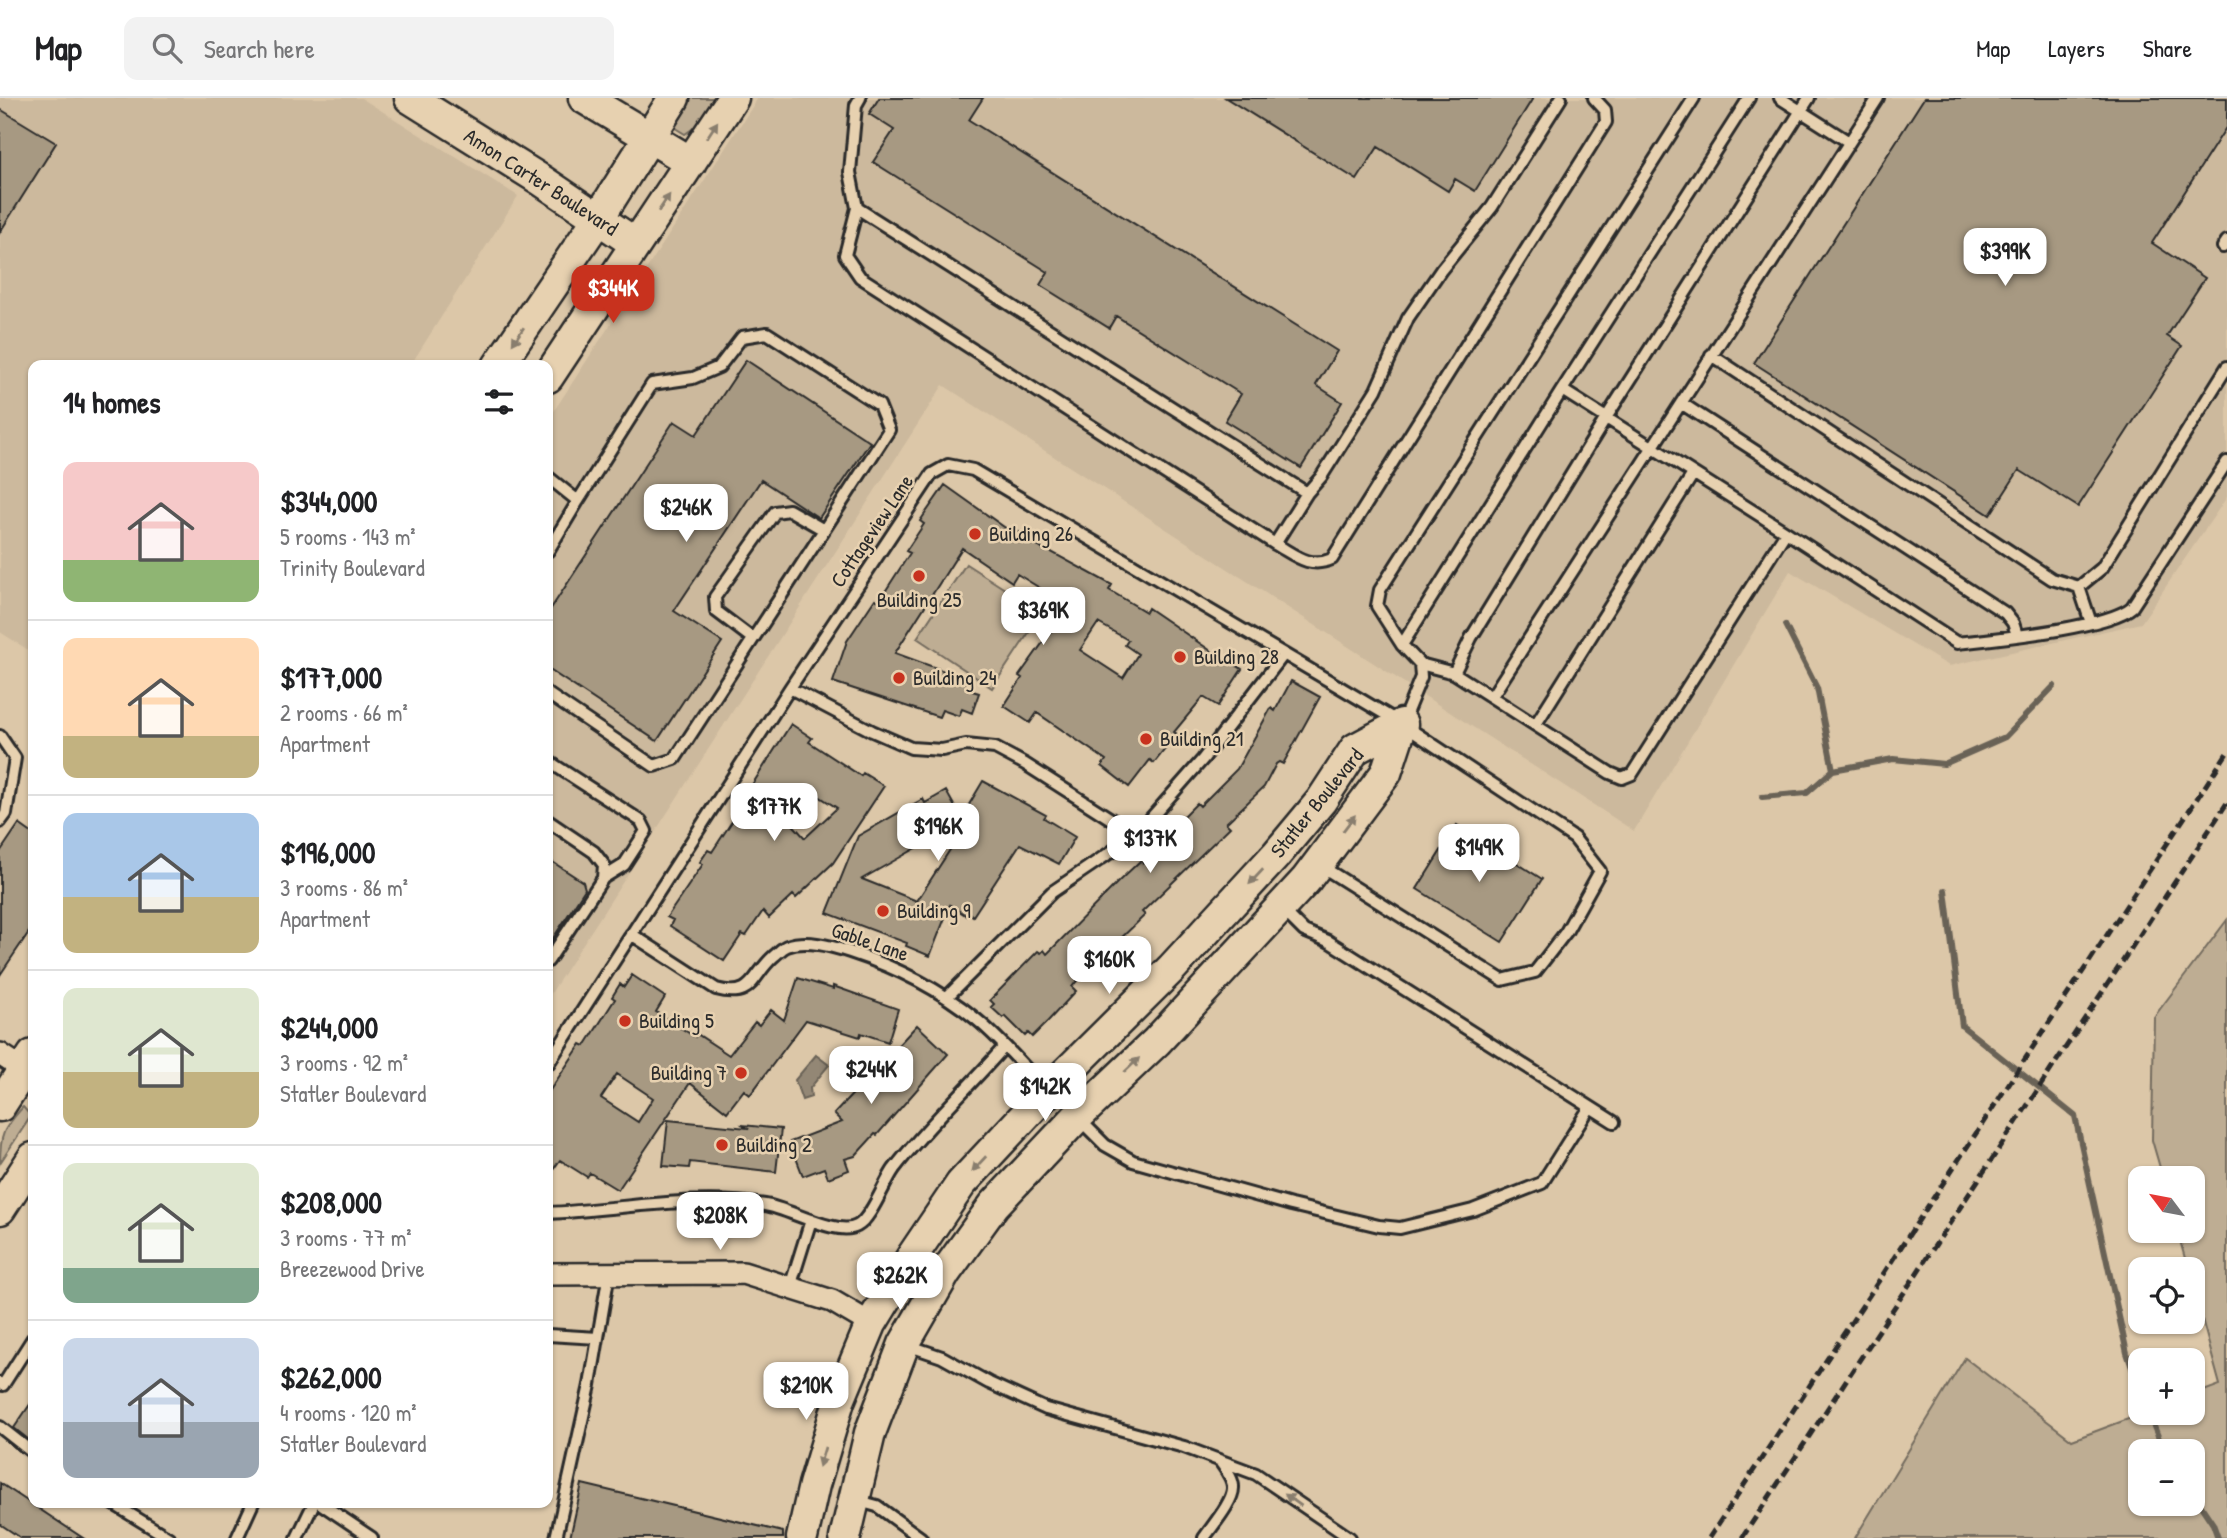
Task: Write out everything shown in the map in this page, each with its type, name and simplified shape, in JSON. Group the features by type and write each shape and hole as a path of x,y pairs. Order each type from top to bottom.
{"street":[{"name":"Amon Carter Boulevard","path":"410,98 636,244"},
{"path":"584,98 691,162"},
{"path":"502,360 598,219 674,98"},
{"path":"553,369 733,98"},
{"name":"Statler Boulevard","path":"845,1538 870,1433 904,1344 945,1273 994,1205 1077,1117 1157,1041 1318,864 1386,773 1402,724"},
{"name":"Statler Boulevard","path":"802,1538 814,1485 839,1401 871,1324 961,1184 1048,1091 1163,978 1276,855 1321,801 1355,749 1402,724"},
{"path":"0,1106 23,1063"},
{"path":"1048,1091 1077,1117"},
{"path":"0,1209 28,1166"},
{"path":"553,1274 743,1273 832,1301 904,1344"}],"lane":[{"path":"860,98 856,105 850,172 857,208 845,255 860,277 1275,544 1311,564 1321,564 1332,559 1606,122 1605,110 1594,98"},
{"path":"1275,544 1376,390 1408,318 1441,270 1492,207 1561,98"},
{"path":"1694,98 1380,590 1377,606 1402,645 1420,664 1454,673 1610,773 1622,778 1632,774 1786,532"},
{"path":"1402,645 1749,98"},
{"path":"1780,98 1849,142"},
{"path":"1454,673 1471,638 1606,418 1809,98"},
{"path":"1492,696 1878,98"},
{"path":"857,208 1307,493"},
{"path":"553,543 652,384 693,378 719,367 743,337 767,333 879,405 889,430 675,759 654,766 553,697"},
{"path":"1711,355 2052,579 2079,587"},
{"path":"2079,587 2102,569 2227,367"},
{"path":"1562,390 1957,643 2091,623 2117,616 2132,607 2227,462"},
{"path":"1681,403 2005,613 2013,623 2017,635"},
{"name":"Cottageview Lane","path":"553,1056 790,688 932,474 948,465 973,470 1402,724 1574,838 1600,870 1566,932 1535,972 1502,980 1318,864"},
{"path":"1536,724 1693,474"},
{"path":"553,481 578,501"},
{"path":"754,639 716,611 715,597 775,512 789,510 824,530"},
{"path":"2079,587 2091,623"},
{"path":"947,997 1052,892 1136,835 1203,759 1284,654"},
{"path":"1402,724 1421,677 1420,664"},
{"path":"790,688 911,748 942,750 966,745 995,748 1025,764 1136,835"},
{"path":"0,736 15,758 5,814 0,822"},
{"path":"553,764 641,821 646,831 624,865 603,878 553,953"},
{"path":"553,824 594,852 604,865 603,878"},
{"path":"1280,908 1304,931 1328,941 1614,1122"},
{"name":"Gable Lane","path":"631,934 716,989 731,993 743,990 769,960 786,946 828,945 863,956 922,981 947,997 977,1020 1048,1091"},
{"path":"553,1213 690,1201 725,1201 768,1205 843,1229 857,1226 868,1214 892,1172 928,1126 965,1091 1004,1046"},
{"path":"1077,1117 1105,1145 1133,1161 1291,1205 1380,1226 1400,1228 1473,1210 1542,1182 1590,1107"},
{"path":"790,1287 811,1220"},
{"path":"556,1538 609,1273"},
{"path":"553,1335 598,1338"},
{"path":"904,1344 942,1357 989,1383 1046,1409 1172,1444 1256,1474 1350,1538"},
{"path":"1,1388 28,1346"},
{"path":"0,1427 28,1449"},
{"path":"1205,1538 1231,1499 1234,1489 1220,1461"},
{"path":"853,1499 877,1506 921,1538"},
{"path":"120,1508 169,1538"},
{"path":"237,1538 251,1508"},
{"path":"297,1538 312,1508"},
{"path":"327,1508 372,1538"}],"shaded area":[{"path":"0,98 361,98 518,196 414,360 28,360 28,650 0,632"},
{"path":"684,98 714,98 695,127 685,134 667,123"},
{"path":"758,98 2227,98 2227,497 2141,623 1949,666 1790,571 1634,831 943,385 553,990 553,412"},
{"path":"966,564 1042,613 992,688 917,638"},
{"path":"2227,920 2227,1538 1855,1538 1965,1358 2072,1440 2128,1419 2128,1425 2205,1425 2205,1391 2220,1385 2205,1330 2205,1257 2185,1257 2181,1243 2205,1243 2205,1166 2160,1166 2152,1140 2154,1017"},
{"path":"816,1055 829,1065 810,1088 811,1097 802,1100 795,1080"},
{"path":"23,1107 28,1113 28,1121 0,1163 4,1132"}],"building":[{"path":"879,98 983,98 969,120 1337,351 1316,385 1342,402 1301,468 1225,421 1241,394 1116,316 1109,328 1040,285 1048,272 873,162 894,130 869,114"},
{"path":"1226,98 1533,98 1475,191 1455,179 1448,191 1378,147 1357,180"},
{"path":"1924,98 2227,98 2227,126 2152,243 2205,278 2167,336 2182,346 2078,507 2019,470 1990,515 1754,363"},
{"path":"0,109 56,143 0,232"},
{"path":"746,360 870,442 819,518 761,480 674,611 722,642 657,741 553,672 553,605 674,421 696,435"},
{"path":"945,485 1014,534 1016,531 1045,551 1046,549 1112,585 1109,590 1146,612 1148,608 1242,669 1218,706 1203,697 1174,732 1177,734 1154,763 1150,760 1129,787 1102,766 1106,760 1037,713 1030,723 1004,706 1022,678 1019,676 1069,606 1017,574 1012,582 962,548 895,653 972,681 969,690 979,693 972,713 962,709 959,716 942,710 939,717 833,682 847,641 875,599 879,601 910,553 906,551 924,524 920,521","holes":["1098,623 1128,640 1125,645 1138,654 1123,678 1080,650"]},
{"path":"1291,681 1320,697 1283,764 1276,764 1264,787 1226,823 1230,827 1142,912 1145,915 1076,982 1072,987 1076,991 1048,1021 1032,1037 1028,1033 1025,1036 1005,1016 1003,1018 991,1007 994,1004 990,1000 1038,951 1041,953 1044,950 1047,954 1119,881 1140,861 1143,863 1174,832 1171,829 1197,803 1200,806 1237,769 1271,708 1275,711"},
{"path":"791,724 812,738 809,742 861,776 863,773 884,786 833,863 796,898 793,895 769,918 763,911 746,936 742,934 724,961 670,926 673,920 667,917 703,864 700,862 708,850 712,852 744,803 741,802","holes":["805,787 837,808 805,838 786,817"]},
{"path":"983,781 1046,815 1044,818 1075,837 1059,864 1020,844 973,916 969,913 967,916 950,905 930,956 906,946 907,943 827,913 858,836 923,799 925,803 946,791 961,818","holes":["971,817 917,901 862,879"]},
{"path":"19,824 28,830 28,933 0,975 0,852"},
{"path":"1457,825 1542,879 1502,942 1417,889"},
{"path":"553,862 583,882 585,889 553,938"},
{"path":"632,975 665,997 656,1012 729,1055 755,1022 759,1025 771,1010 784,1020 798,978 833,989 833,986 898,1009 888,1042 861,1033 860,1037 806,1020 750,1095 744,1090 727,1112 690,1083 618,1190 590,1173 587,1177 560,1160 553,1170 553,1086 581,1044 585,1046 615,999 612,997 620,984 624,987","holes":["617,1074 653,1098 638,1122 601,1098"]},
{"path":"917,1025 948,1054 877,1135 875,1134 855,1156 845,1159 849,1170 828,1178 824,1168 803,1176 790,1142 842,1122 834,1114"},
{"name":"Building 2","path":"668,1120 781,1129 776,1172 690,1162 689,1168 663,1166"},
{"path":"28,1407 28,1439 14,1428"},
{"path":"0,1483 28,1502 28,1508 38,1508 83,1538 21,1538 0,1524"},
{"path":"582,1484 783,1532 783,1538 570,1538"}],"waterway":[{"path":"1785,625 1817,688 1833,770"},
{"path":"1762,797 1807,793 1833,770 1893,759 1944,764 2005,737 2054,686"},
{"path":"1945,890 1962,1026 2075,1116 2128,1356"},
{"path":"2153,1425 2159,1439"},
{"path":"2205,1512 2218,1538"}],"railway":[{"path":"1709,1538 2227,753"},
{"path":"1742,1538 2227,803"}],"place":[{"name":"Building 26","path":"975,534"},
{"name":"Building 25","path":"919,576"},
{"name":"Building 28","path":"1180,657"},
{"name":"Building 24","path":"899,678"},
{"name":"Building 21","path":"1146,739"},
{"name":"Building 9","path":"883,911"},
{"name":"Building 5","path":"625,1021"},
{"name":"Building 7","path":"741,1073"},
{"name":"Building 2","path":"722,1145"}]}
